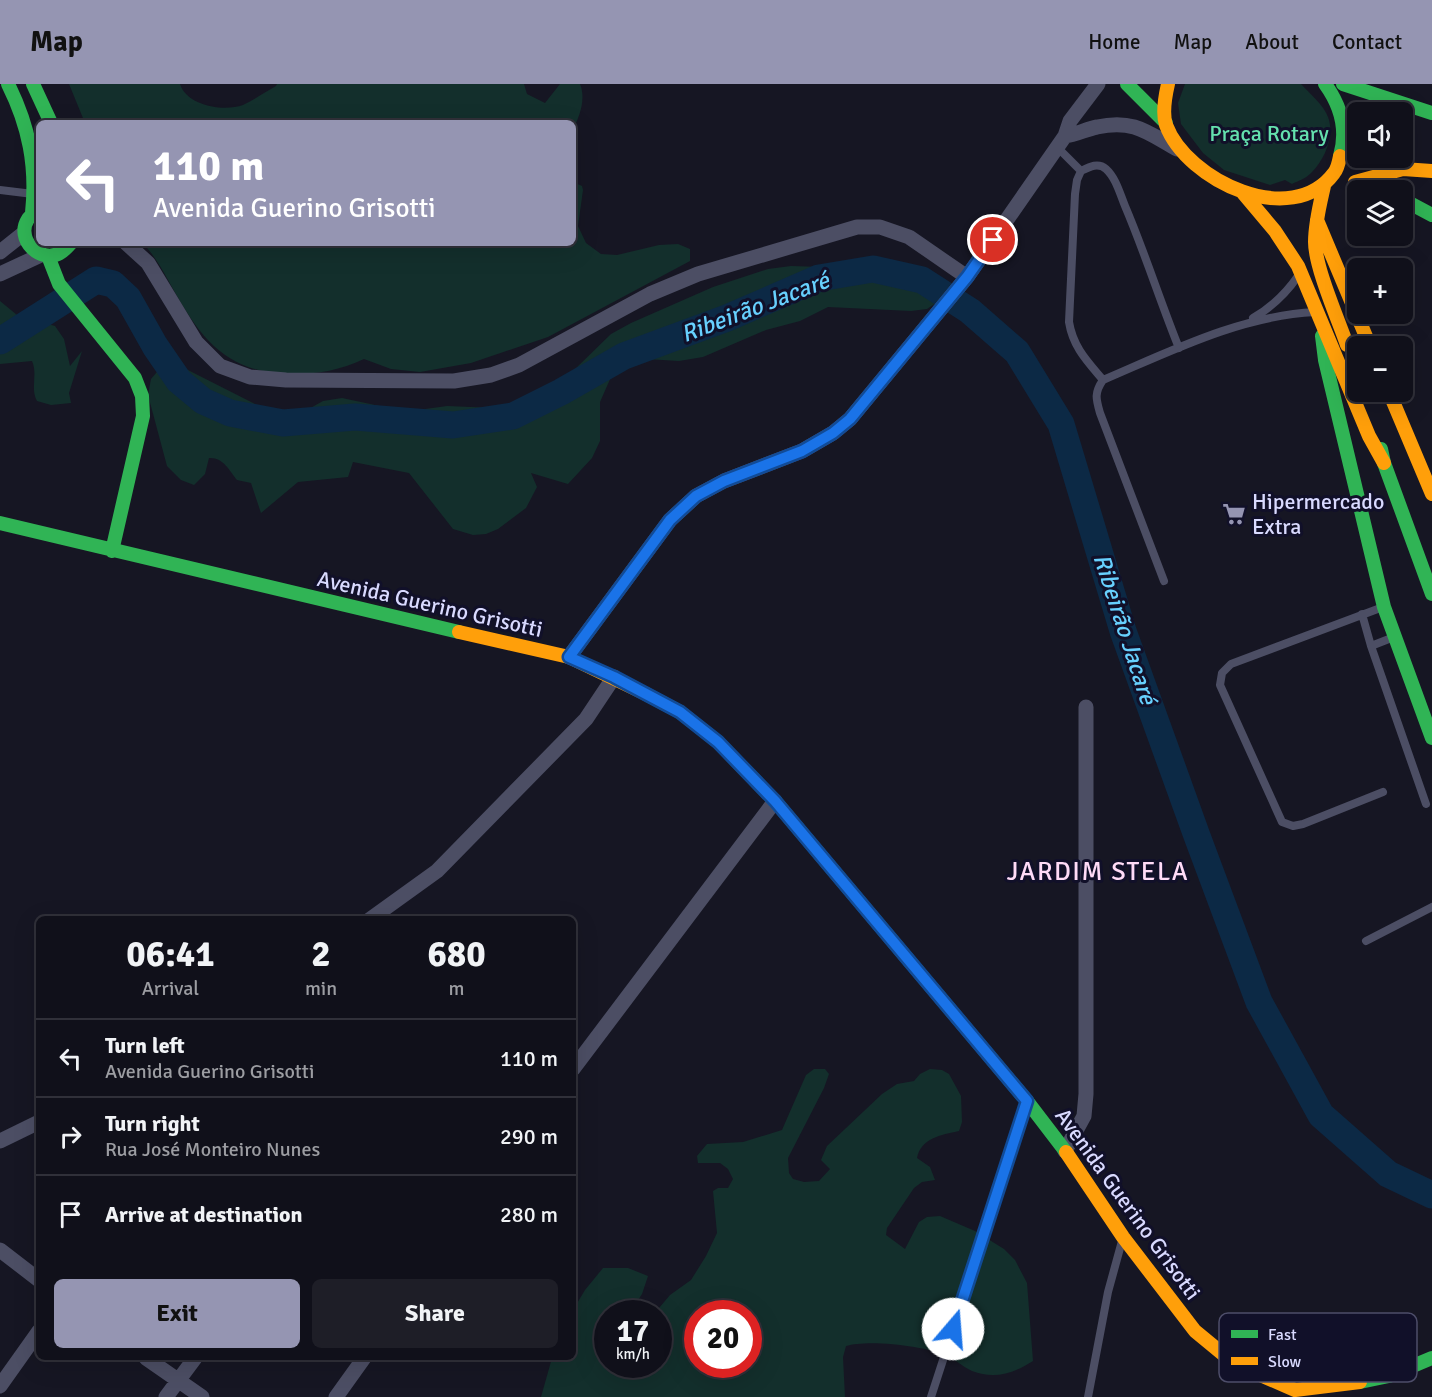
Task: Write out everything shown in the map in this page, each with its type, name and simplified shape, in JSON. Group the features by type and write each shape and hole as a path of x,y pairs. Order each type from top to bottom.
{"main road":[{"path":"8,84 22,111 32,141 36,211 27,219 24,233 29,246 44,256 59,284 135,378 142,396 143,416 138,444 112,551"},
{"path":"33,84 50,120"},
{"path":"1127,84 1166,123"},
{"path":"1168,84 1165,98 1166,123 1171,136 1180,150 1205,175 1226,187 1264,198 1286,198 1328,183 1347,182"},
{"path":"1325,84 1341,112 1345,133 1340,166 1328,183 1317,220 1315,244 1323,276 1347,344"},
{"path":"1343,84 1432,113"},
{"path":"1362,180 1400,169 1432,171"},
{"path":"1243,193 1275,231 1300,272 1369,436 1384,463"},
{"path":"1413,205 1432,215"},
{"path":"1317,220 1366,336"},
{"path":"44,256 62,252 68,246"},
{"path":"1319,316 1325,360 1384,607 1432,738"},
{"path":"1366,402 1378,435 1384,463 1432,594"},
{"path":"1393,402 1432,494"},
{"name":"Avenida Guerino Grisotti","path":"0,523 569,657 614,677 680,712 718,742 775,801 1027,1101 1065,1151 1123,1236 1195,1330 1219,1350"},
{"name":"Avenida Guerino Grisotti","path":"1417,1364 1432,1358"},
{"name":"Avenida Guerino Grisotti","path":"1277,1382 1295,1390 1358,1382"}],"street":[{"path":"569,657 670,520 696,496 724,481 802,451 833,433 850,419 967,277 1061,141 1070,121 1098,84"},
{"path":"1061,141 1114,123 1144,130 1180,150"},
{"path":"129,246 148,263 196,342 220,366 250,377 286,380 454,381 491,375 519,365 650,294 698,274 856,227 880,227 909,237 967,277"},
{"path":"0,252 24,233"},
{"path":"0,274 44,256"},
{"path":"375,916 437,871 585,719 614,677"},
{"path":"1065,1151 1084,1116 1086,1094 1086,707"},
{"path":"576,1065 775,801"},
{"path":"0,1141 36,1123"},
{"path":"0,1250 36,1278"},
{"path":"0,1386 36,1335"},
{"path":"149,1360 202,1397"},
{"path":"166,1397 193,1360"},
{"path":"336,1397 363,1360"}],"lane":[{"path":"1061,141 1081,171"},
{"path":"1103,380 1079,350 1072,336 1069,322 1075,194 1081,171 1090,166 1098,165 1105,168 1112,177 1179,348"},
{"path":"0,190 35,194"},
{"path":"1244,324 1269,309 1284,296 1300,272"},
{"path":"1164,581 1095,398 1096,390 1103,380 1244,324 1270,317 1319,316"},
{"path":"1383,792 1303,824 1293,826 1282,822 1220,685 1222,673 1231,664 1384,607"},
{"path":"1362,614 1426,804"},
{"path":"1371,646 1395,637"},
{"path":"1366,941 1432,907"},
{"path":"931,1397 1027,1101"},
{"path":"1088,1397 1108,1292 1123,1236"}],"green space":[{"path":"69,84 180,84 190,98 207,105 226,108 243,105 277,84 524,84 527,94 545,103 560,84 580,84 582,89 580,113 576,122 576,120 84,120"},
{"name":"Praça Rotary","path":"1185,84 1301,84 1320,103 1328,117 1330,131 1325,154 1310,174 1292,184 1285,180 1270,185 1224,170 1203,153 1181,124 1178,103"},
{"path":"576,183 582,186 583,190 578,226 586,243 601,254 617,255 659,245 678,244 690,249 690,261 548,337 471,363 420,372 391,369 364,359 329,371 293,374 251,368 220,351 195,324 145,246 576,246"},
{"path":"791,266 883,269 920,284 933,295 936,303 927,309 911,311 828,307 800,321 766,330 703,357 679,361 646,359 627,364 611,377 600,402 600,441 592,458 568,484 531,473 537,487 526,508 498,529 486,534 473,535 453,529 409,473 353,462 348,477 298,482 261,513 251,483 237,480 225,465 214,458 209,458 205,474 194,485 181,480 167,466 148,395 151,379 162,366 172,364 259,406 285,412 305,411 323,401 342,398 394,409 418,410 447,406 495,408 530,398 548,388 572,372 611,334 631,323 713,287 768,269"},
{"path":"0,301 17,315 55,326 64,339 70,366 82,351 69,393 71,403 51,405 37,401 34,392 32,361 0,364"},
{"path":"814,1069 825,1069 829,1074 824,1088 788,1158 789,1173 793,1179 804,1182 819,1181 830,1169 821,1160 827,1146 882,1094 897,1084 914,1081 920,1074 930,1069 942,1070 949,1074 961,1096 962,1122 959,1131 933,1138 919,1151 917,1158 930,1167 935,1180 922,1182 914,1188 887,1228 886,1235 905,1249 919,1222 927,1217 940,1216 975,1231 1004,1249 1015,1260 1027,1283 1033,1361 1011,1372 989,1375 972,1371 938,1352 868,1343 846,1346 843,1357 845,1397 541,1397 551,1360 576,1360 576,1305 603,1268 628,1268 648,1276 638,1300 594,1300 594,1378 672,1378 672,1300 666,1300 691,1280 706,1256 717,1233 713,1191 718,1188 728,1188 733,1179 728,1169 720,1163 698,1163 697,1156 707,1144 743,1142 782,1130 806,1075"}],"waterway":[{"name":"Ribeirão Jacaré","path":"0,341 96,280 113,284 128,298 155,346 179,381 203,401 230,413 283,423 355,417 453,425 513,416 624,356 727,318 819,278 873,269 922,280 970,311 1017,352 1061,424 1123,631 1259,1002 1321,1115 1388,1174 1432,1195"}],"traffic: fast":[{"path":"8,84 21,115 30,147 33,179 32,213"},
{"path":"33,84 50,120"},
{"path":"1127,84 1166,123"},
{"path":"1325,84 1342,118 1343,136 1340,156"},
{"path":"1343,84 1432,113"},
{"path":"1413,205 1432,215"},
{"path":"36,212 28,219 25,227 27,241 32,248 52,256 68,246"},
{"path":"48,256 59,284 135,378 142,396 143,416 112,551"},
{"path":"1322,336 1325,360 1384,607 1432,738"},
{"path":"1381,449 1384,463 1432,594"},
{"path":"0,523 459,632"},
{"path":"646,694 680,712 718,742 775,801 1027,1101 1066,1152"},
{"path":"1417,1364 1432,1358"}],"traffic: slow":[{"path":"1168,84 1164,115 1166,125 1178,145 1195,164 1217,180 1242,191 1268,198 1293,197 1316,190 1334,173 1340,156"},
{"path":"1362,180 1403,169 1432,171"},
{"path":"1324,186 1316,228 1316,253 1347,345"},
{"path":"1243,193 1275,231 1298,266 1369,436 1384,463"},
{"path":"1317,220 1366,336"},
{"path":"1393,402 1432,494"},
{"path":"459,632 569,657 646,694"},
{"path":"1066,1152 1123,1237 1195,1331 1219,1351"},
{"path":"1277,1382 1295,1390 1360,1382"}],"place":[{"name":"Hipermercado Extra","path":"1234,514"}],"district":[{"name":"JARDIM STELA","path":"1098,872"}],"route":[{"path":"953,1329 1027,1101 775,801 718,742 680,712 614,677 569,657 670,520 696,496 724,481 802,451 833,433 850,419 967,277 993,240"}]}
